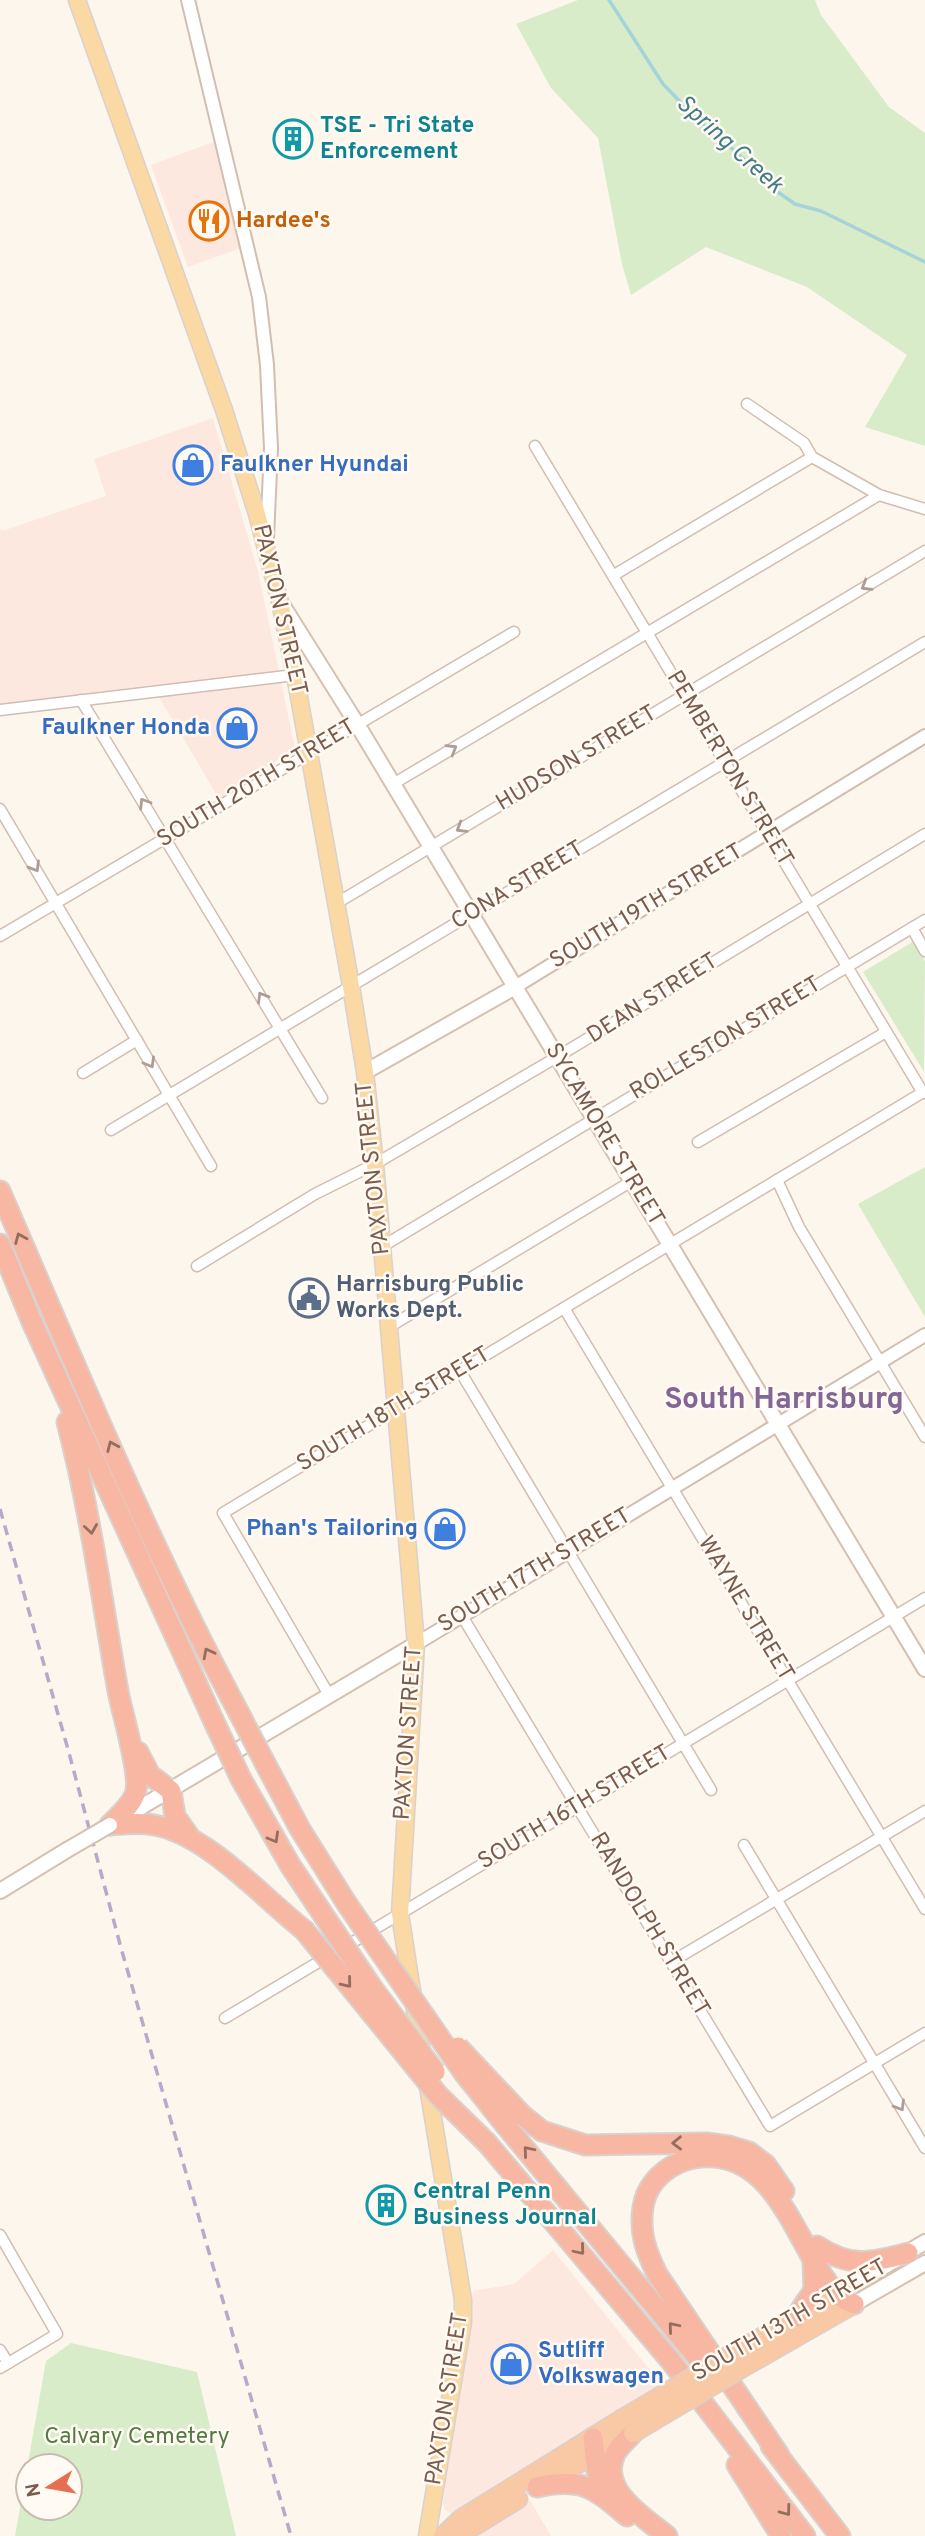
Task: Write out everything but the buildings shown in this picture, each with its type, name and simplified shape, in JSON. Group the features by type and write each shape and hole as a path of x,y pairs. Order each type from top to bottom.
{"highway":[{"path":"0,1191 146,1524 194,1626 300,1829 368,1936 464,2073 515,2121 840,2536"},
{"path":"0,1244 32,1322 216,1726 241,1779 290,1865 371,1986 487,2143 670,2360 806,2536"},
{"path":"32,1322 67,1422 79,1467 118,1692 136,1777 136,1792 110,1825"},
{"path":"118,1692 128,1727 146,1767 155,1780 171,1791 175,1816 197,1844"},
{"path":"110,1825 152,1824 172,1830 197,1844 256,1886 282,1913 304,1930 439,2095 487,2143"},
{"path":"515,2121 586,2146 706,2143 749,2152 766,2165 776,2178 815,2252 814,2290 796,2317"},
{"path":"779,2455 657,2274 644,2248 640,2225 643,2201 652,2183 668,2168 685,2160 705,2156 739,2162 765,2183 845,2296"},
{"path":"815,2252 835,2258 873,2263 916,2258"},
{"name":"SOUTH 13TH STREET","path":"766,2344 796,2317 845,2296"},
{"name":"SOUTH 13TH STREET","path":"443,2536 461,2519 593,2447 845,2296"},
{"path":"670,2360 781,2536"},
{"path":"628,2426 616,2453 612,2470 614,2484 628,2504 667,2536"},
{"path":"593,2447 602,2484 622,2512"},
{"name":"SOUTH 13TH STREET","path":"458,2536 537,2487 593,2447"},
{"path":"537,2487 561,2482 584,2485 597,2492 649,2536"}],"main road":[{"name":"PAXTON STREET","path":"77,0 224,410 266,546 310,753 365,1072 383,1247 416,1644 400,1914 463,2300 463,2322 427,2536"},
{"name":"SYCAMORE STREET","path":"280,602 358,724 925,1669"},
{"name":"SOUTH 19TH STREET","path":"365,1072 515,987"},
{"name":"SOUTH 17TH STREET","path":"0,1891 416,1644"},
{"name":"SOUTH 13TH STREET","path":"845,2296 916,2258 925,2242"}],"street":[{"path":"188,0 248,249 264,330 271,447 266,546"},
{"path":"747,404 804,443 812,457 879,495 925,509"},
{"name":"PEMBERTON STREET","path":"536,446 924,1092"},
{"path":"614,575 812,457"},
{"path":"393,784 879,495"},
{"name":"HUDSON STREET","path":"337,903 925,551"},
{"name":"SOUTH 20TH STREET","path":"0,936 514,632"},
{"name":"CONA STREET","path":"111,1130 925,642"},
{"path":"0,710 295,675"},
{"path":"80,700 167,839 322,1098"},
{"name":"SOUTH 19TH STREET","path":"515,987 925,736"},
{"path":"0,809 211,1166"},
{"name":"DEAN STREET","path":"197,1266 315,1194 375,1164 558,1057 925,834"},
{"name":"ROLLESTON STREET","path":"383,1247 925,920"},
{"path":"912,928 925,951"},
{"path":"698,1142 886,1032"},
{"path":"83,1073 137,1040"},
{"name":"SOUTH 18TH STREET","path":"329,1695 223,1513 924,1092"},
{"path":"778,1180 799,1227 925,1437"},
{"path":"389,1328 632,1181"},
{"name":"WAYNE STREET","path":"564,1308 925,1909"},
{"name":"SOUTH 17TH STREET","path":"416,1644 925,1335"},
{"path":"460,1371 711,1790"},
{"name":"SOUTH 16TH STREET","path":"225,2018 925,1598"},
{"name":"RANDOLPH STREET","path":"462,1616 770,2126 874,2063"},
{"path":"671,1962 925,1811"},
{"path":"744,1845 925,2148"},
{"path":"874,2063 925,2033"},
{"path":"0,2235 57,2334 4,2365 0,2350"}],"shaded area":[{"path":"216,141 241,248 188,267 151,165"},
{"path":"213,418 258,571 295,748 219,799 152,685 0,705 0,528 2,531 106,496 94,459"},
{"path":"553,2250 662,2385 454,2515 445,2510 443,2503 473,2291 514,2284"},
{"path":"530,2500 551,2536 468,2536"}],"green space":[{"path":"578,0 815,0 821,15 889,107 925,133 925,446 865,427 907,355 807,287 706,247 631,295 622,264 598,138 551,88 516,24"},
{"path":"914,941 925,961 924,1072 863,972"},
{"path":"925,1167 925,1317 858,1204"},
{"name":"Calvary Cemetery","path":"71,2343 197,2372 236,2536 15,2536 17,2522 84,2522 84,2452 30,2452 46,2361"}],"waterway":[{"name":"Spring Creek","path":"609,0 663,84 692,114 745,160 762,181 795,204 821,211 925,262"}],"railway":[{"path":"0,1509 121,1948 291,2536"}],"place":[{"name":"TSE - Tri State Enforcement","path":"293,139"},
{"name":"Hardee's","path":"209,221"},
{"name":"Faulkner Hyundai","path":"193,465"},
{"name":"Faulkner Honda","path":"237,728"},
{"name":"Harrisburg Public Works Dept.","path":"309,1298"},
{"name":"Phan's Tailoring","path":"445,1529"},
{"name":"Central Penn Business Journal","path":"386,2205"},
{"name":"Sutliff Volkswagen","path":"511,2364"}],"district":[{"name":"South Harrisburg","path":"784,1400"}]}
